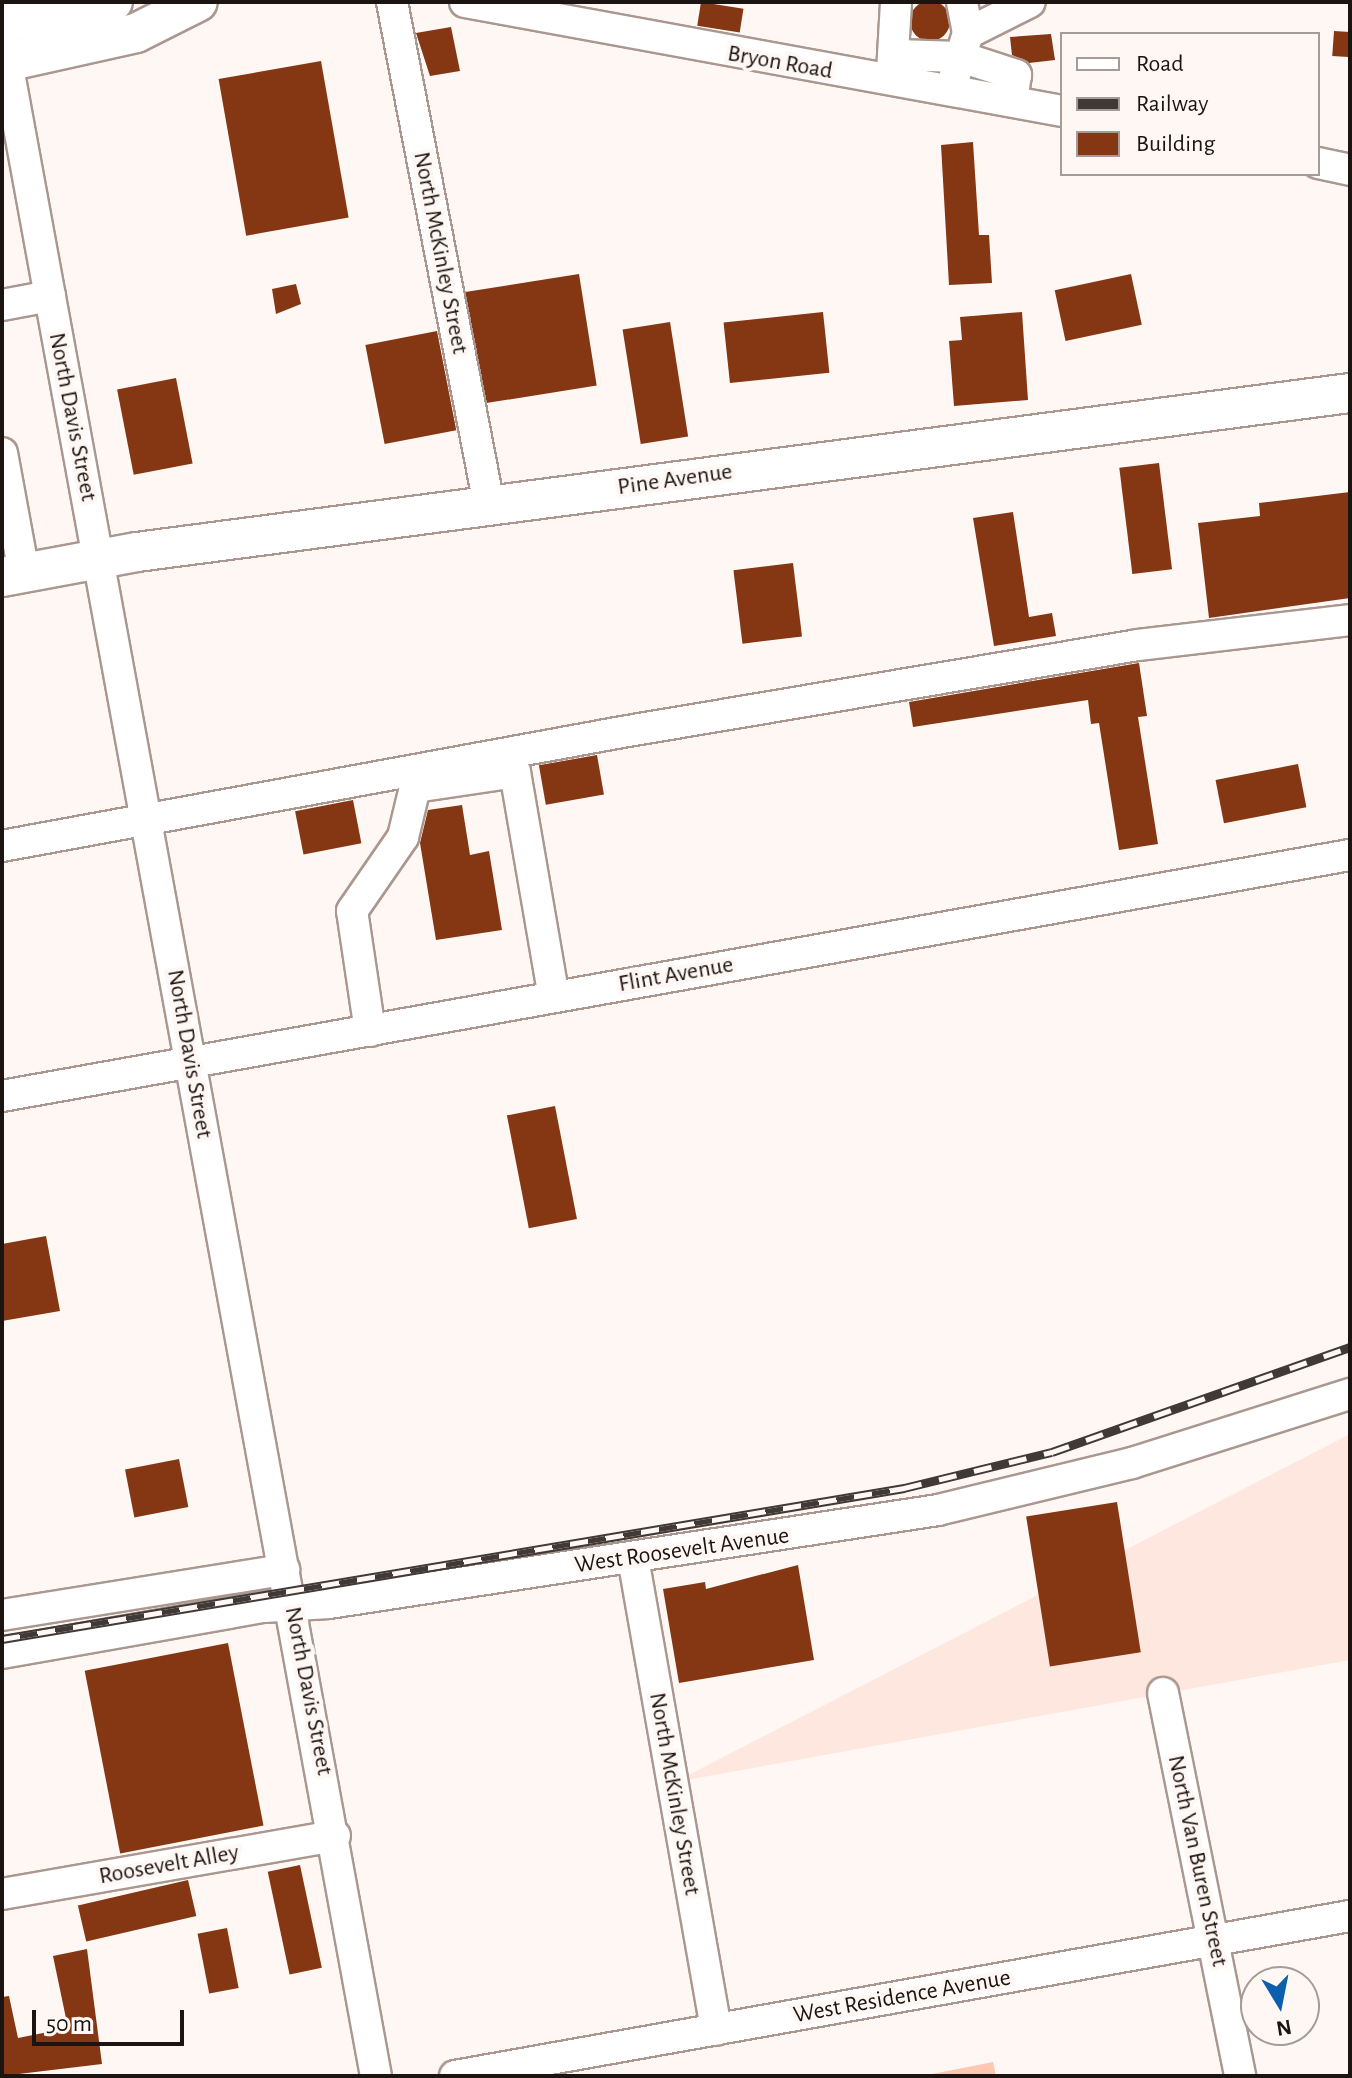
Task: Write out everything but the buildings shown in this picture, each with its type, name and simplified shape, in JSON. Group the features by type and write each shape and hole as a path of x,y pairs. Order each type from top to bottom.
{"main road":[{"path":"2,24 113,2"},
{"path":"3,53 136,33 198,2"},
{"name":"Pine Avenue","path":"13,575 99,559 489,505 1350,393"}],"street":[{"name":"North McKinley Street","path":"392,2 489,505"},
{"name":"Bryon Road","path":"465,2 893,68 950,92 1060,111"},
{"path":"896,2 893,68 964,45 1030,2"},
{"path":"950,92 964,45 962,2"},
{"path":"964,45 1016,75 1012,101"},
{"name":"North Davis Street","path":"3,53 335,1836 376,2076"},
{"path":"1320,163 1350,170"},
{"path":"2,305 50,296"},
{"path":"2,453 13,575"},
{"path":"2,846 841,695 1138,645 1350,620"},
{"path":"370,1031 352,911 403,837 415,787 515,772 554,997"},
{"name":"Flint Avenue","path":"2,1096 1350,855"},
{"name":"West Roosevelt Avenue","path":"2,1653 291,1605 633,1558 1019,1492 1350,1394"},
{"name":"North McKinley Street","path":"633,1558 716,2030"},
{"path":"2,1615 284,1570"},
{"name":"North Van Buren Street","path":"1163,1693 1240,2076"},
{"name":"Roosevelt Alley","path":"2,1894 335,1836"},
{"name":"West Residence Avenue","path":"455,2076 1350,1916"}],"shaded area":[{"path":"1350,1434 1350,1660 675,1782"},
{"path":"993,2062 996,2076 922,2076"}],"railway":[{"path":"2,1639 904,1488 1052,1452 1350,1347"}]}
